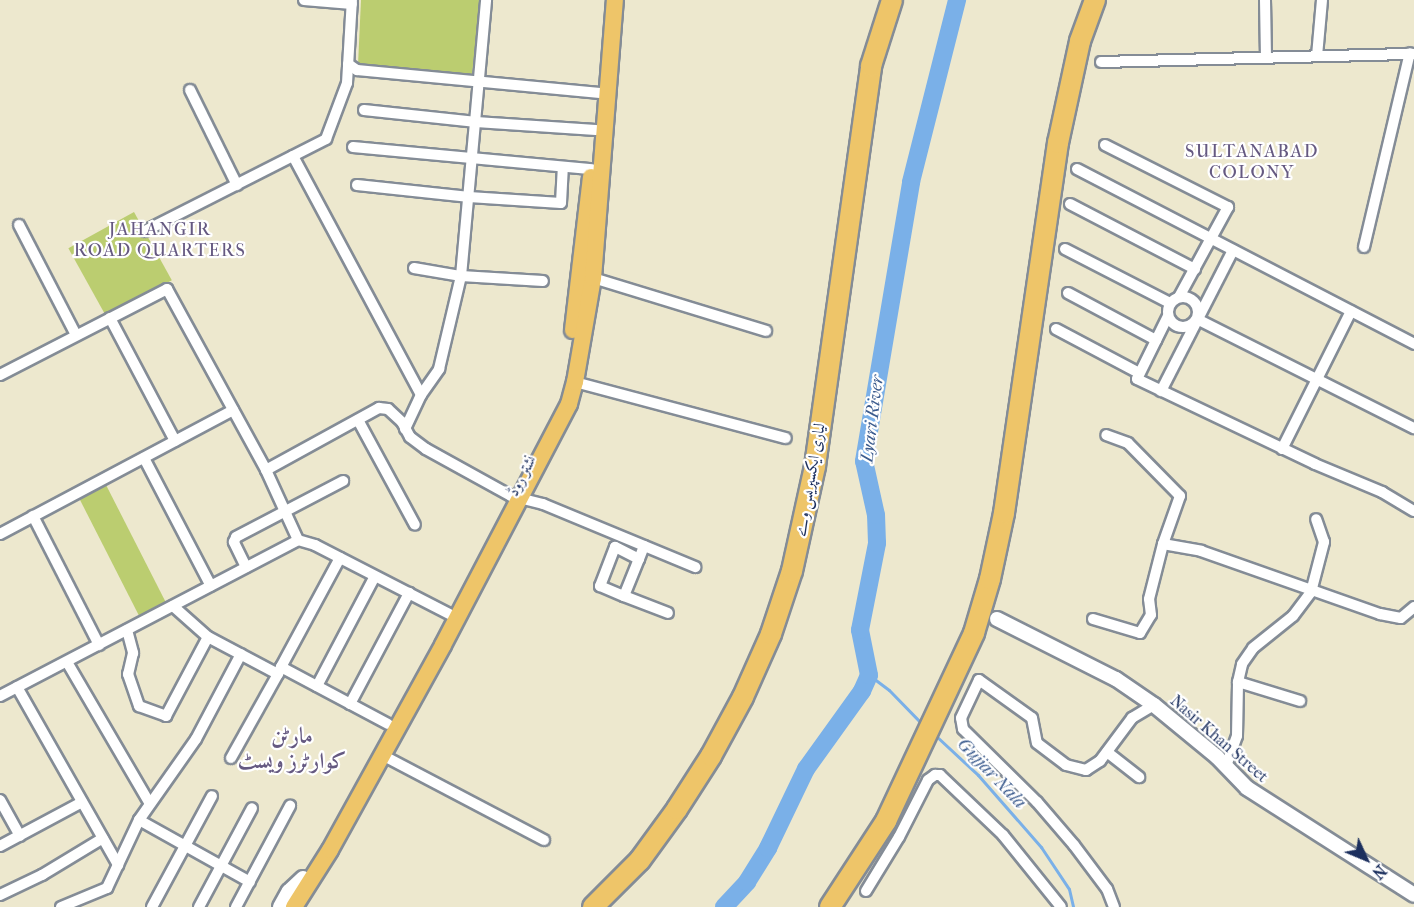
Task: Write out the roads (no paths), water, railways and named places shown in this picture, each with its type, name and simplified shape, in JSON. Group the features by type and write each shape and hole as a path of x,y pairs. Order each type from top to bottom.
{"highway":[{"name":"لیاری ایکسپریس وے","path":"593,907 640,860 677,809 711,756 748,687 771,634 792,572 815,465 871,66 892,0"},
{"path":"830,907 886,821 974,633 987,590 1004,513 1058,143 1080,41 1095,0"}],"main road":[{"name":"نشتر روڈ","path":"304,880 382,755 516,497 563,394 577,305 608,0"},
{"name":"نشتر روڈ","path":"292,907 304,880 388,724 569,404 593,278 615,0"}],"street":[{"path":"145,231 326,138 347,83 352,2 304,0"},
{"path":"405,429 421,395 439,369 461,276 486,0"},
{"path":"1265,0 1266,58"},
{"path":"1317,56 1322,0"},
{"path":"1101,62 1412,54 1364,247"},
{"path":"348,64 357,70 600,93"},
{"path":"190,90 237,185"},
{"path":"363,110 476,122 596,130"},
{"path":"1105,145 1228,207 1212,240 1174,300 1137,379 1282,449 1382,492 1414,511"},
{"path":"353,147 472,160 592,169"},
{"path":"293,156 421,395"},
{"path":"357,185 468,197 561,203 563,167"},
{"path":"1077,169 1414,344"},
{"path":"1070,204 1195,269"},
{"path":"19,225 76,335"},
{"path":"1065,249 1174,300 1189,297 1196,303 1199,313 1197,319 1188,327 1174,325 1168,316"},
{"path":"1161,391 1233,250"},
{"path":"414,268 461,276 543,281"},
{"path":"593,278 766,331"},
{"path":"0,375 166,289 266,470 298,540"},
{"path":"1068,293 1156,340"},
{"path":"1282,449 1351,311"},
{"path":"110,318 175,441"},
{"path":"1197,319 1414,428"},
{"path":"1056,329 1140,373"},
{"path":"575,382 786,438"},
{"path":"266,470 379,408 388,409 410,437 426,449 516,497 543,504 695,567"},
{"path":"1,531 233,410"},
{"path":"358,420 415,525"},
{"path":"1093,619 1140,633 1151,615 1149,599 1163,544 1180,496 1128,443 1106,435"},
{"path":"144,458 211,586"},
{"path":"246,567 234,540 343,481"},
{"path":"33,516 99,645"},
{"path":"1226,766 1237,736 1238,682 1242,664 1253,648 1293,616 1311,592 1324,542 1316,519"},
{"path":"0,696 298,540 315,545 449,614"},
{"path":"1163,544 1201,551 1311,592 1380,614 1401,618 1414,609"},
{"path":"624,596 644,546"},
{"path":"639,559 615,547 600,586 668,613"},
{"path":"231,758 340,558"},
{"path":"317,686 375,576"},
{"path":"350,704 409,593"},
{"path":"173,606 208,637 241,654 317,686 388,724"},
{"name":"Nasir Khan Street","path":"997,619 1116,679 1154,705 1226,766 1247,788 1414,895"},
{"path":"127,630 133,653 128,674 139,706 166,716 208,637"},
{"path":"61,907 108,888 139,820 196,739 241,654"},
{"path":"67,662 150,804"},
{"path":"1114,907 1107,889 1074,845 1037,802 963,729 961,718 979,680 1032,718 1037,743 1066,765 1086,770 1094,767 1132,718 1154,705"},
{"path":"1238,682 1300,701"},
{"path":"16,687 118,865"},
{"path":"1107,752 1139,777"},
{"path":"382,755 544,840"},
{"path":"866,891 899,837 928,780 935,775 940,775 1002,835 1061,907"},
{"path":"152,907 212,796"},
{"path":"0,800 20,836"},
{"path":"0,846 82,802"},
{"path":"236,907 290,806"},
{"path":"199,907 252,808"},
{"path":"139,820 250,882"},
{"path":"0,895 42,875 103,838"},
{"name":"نشتر روڈ","path":"280,907 304,880"},
{"name":"نشتر روڈ","path":"303,907 304,880"}],"waterway":[{"name":"Lyari River","path":"724,907 747,882 768,848 806,769 862,691 869,675 860,630 877,543 876,515 864,461 911,182 957,0"},
{"name":"Gujjar Nala","path":"869,675 889,690 923,725"},
{"name":"Gujjar Nala","path":"935,735 978,775 1041,847 1069,889 1073,907"}],"district":[{"name":"SULTANABAD COLONY","path":"1252,163"},
{"name":"JAHANGIR ROAD QUARTERS","path":"160,241"},
{"name":"مارٹن کوارٹرز ویسٹ","path":"292,748"}]}
